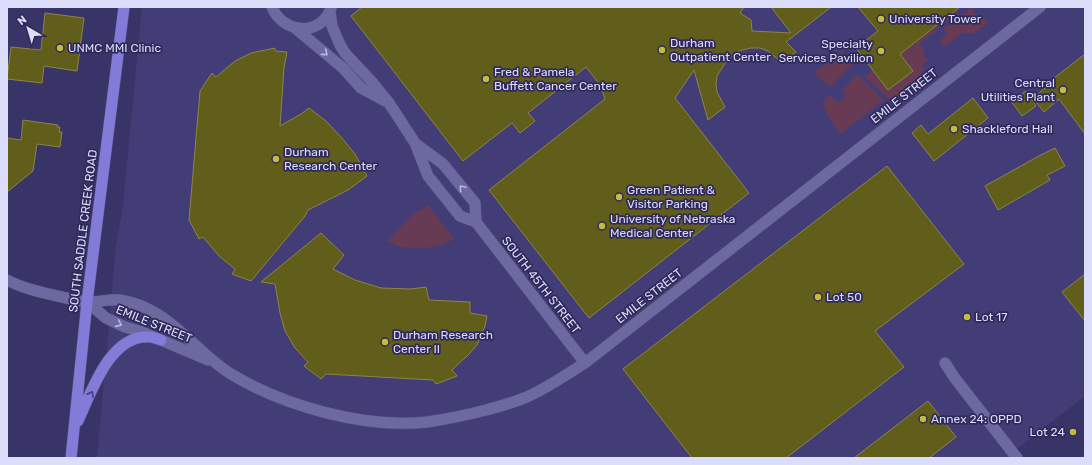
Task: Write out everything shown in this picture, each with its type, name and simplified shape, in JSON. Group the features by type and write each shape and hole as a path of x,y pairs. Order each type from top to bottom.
{"main road":[{"name":"SOUTH SADDLE CREEK ROAD","path":"70,458 87,302 124,7"},
{"path":"74,429 103,369 119,348 126,342 142,338 150,337 161,340"}],"street":[{"name":"SOUTH 45TH STREET","path":"272,7 278,17 285,24 294,28 343,68 361,88 389,103"},
{"name":"EMILE STREET","path":"87,302 106,318 216,364 267,392 314,409 371,420 426,422 452,418 503,406 530,396 585,363 1040,7"},
{"name":"SOUTH 45TH STREET","path":"294,28 304,29 315,26 323,20 330,9"},
{"name":"SOUTH 45TH STREET","path":"330,9 332,26 340,45 345,53 389,103 416,143 428,176 460,216 476,222"},
{"name":"SOUTH 45TH STREET","path":"416,143 443,164 474,203 476,222 585,363"},
{"name":"EMILE STREET","path":"7,280 47,294 87,302 119,300 150,310 180,332 216,364"},
{"path":"945,363 954,377 1017,458"}],"shaded area":[{"name":"University of Nebraska Medical Center","path":"142,7 1085,7 1085,396 1005,458 97,458 116,246 123,206"},
{"path":"971,8 978,17 982,14 988,23 974,33 962,33 944,47 939,41 947,35 943,29"},
{"path":"956,10 958,13 919,44 925,52 923,54 928,60 922,65 925,69 922,71 921,80 892,102 865,77 873,70 913,71 900,54"},
{"path":"842,51 848,59 856,61 830,87 814,73"},
{"path":"857,75 884,100 840,134 822,103 830,95 839,103 846,95 842,91"},
{"path":"428,205 454,239 438,246 420,248 403,247 387,241 413,214"}],"building":[{"path":"362,7 744,7 740,13 751,20 752,31 791,33 771,7 831,7 786,42 796,52 782,63 768,51 760,48 742,50 735,53 727,60 717,76 716,84 717,92 725,107 708,120 694,70 675,98 749,193 589,318 489,190 605,99 600,85 586,67 528,113 535,121 520,133 512,123 463,161 351,16"},
{"name":"Specialty Services Pavilion","path":"858,7 960,7 900,54 913,71 888,90 856,48 878,31"},
{"name":"UNMC MMI Clinic","path":"45,13 84,18 77,71 44,66 42,83 7,79 11,47 41,50"},
{"name":"Durham Research Center","path":"275,48 275,51 287,52 284,68 280,126 309,108 326,121 341,137 355,154 367,176 348,190 308,210 305,216 251,281 232,274 235,269 219,256 203,237 199,239 189,220 200,91 212,73 216,77 235,61 251,53"},
{"name":"Central Utilities Plant","path":"1085,54 1085,134 1059,99 1044,112 1033,98 1051,83 1049,82"},
{"path":"1026,91 1036,106 1022,116 1011,101"},
{"name":"Shackleford Hall","path":"973,98 988,118 934,161 912,133 921,125 928,134"},
{"path":"23,120 58,125 57,127 60,127 59,132 62,132 60,147 37,144 33,171 7,192 7,138 21,140"},
{"path":"1055,148 1065,166 1047,175 1050,180 998,210 985,186"},
{"name":"Lot 50","path":"887,166 964,264 875,331 904,367 786,458 692,458 623,369"},
{"name":"Durham Research Center II","path":"321,233 344,255 333,269 355,280 381,288 410,289 426,287 429,300 470,302 470,313 487,316 485,326 477,345 452,370 457,376 436,384 433,380 326,374 321,379 304,366 308,362 295,348 285,331 275,284 261,282"},
{"path":"1085,274 1085,321 1062,292"},
{"name":"Annex 24: OPPD","path":"928,401 956,437 929,458 854,458"}],"place":[{"name":"University Tower","path":"881,19"},
{"name":"UNMC MMI Clinic","path":"60,48"},
{"name":"Durham Outpatient Center","path":"662,50"},
{"name":"Specialty Services Pavilion","path":"881,51"},
{"name":"Fred & Pamela Buffett Cancer Center","path":"486,79"},
{"name":"Central Utilities Plant","path":"1063,90"},
{"name":"Shackleford Hall","path":"954,129"},
{"name":"Durham Research Center","path":"276,159"},
{"name":"Green Patient & Visitor Parking","path":"619,197"},
{"name":"University of Nebraska Medical Center","path":"602,226"},
{"name":"Lot 50","path":"818,297"},
{"name":"Lot 17","path":"967,317"},
{"name":"Durham Research Center II","path":"385,342"},
{"name":"Annex 24: OPPD","path":"923,419"},
{"name":"Lot 24","path":"1073,432"}]}
